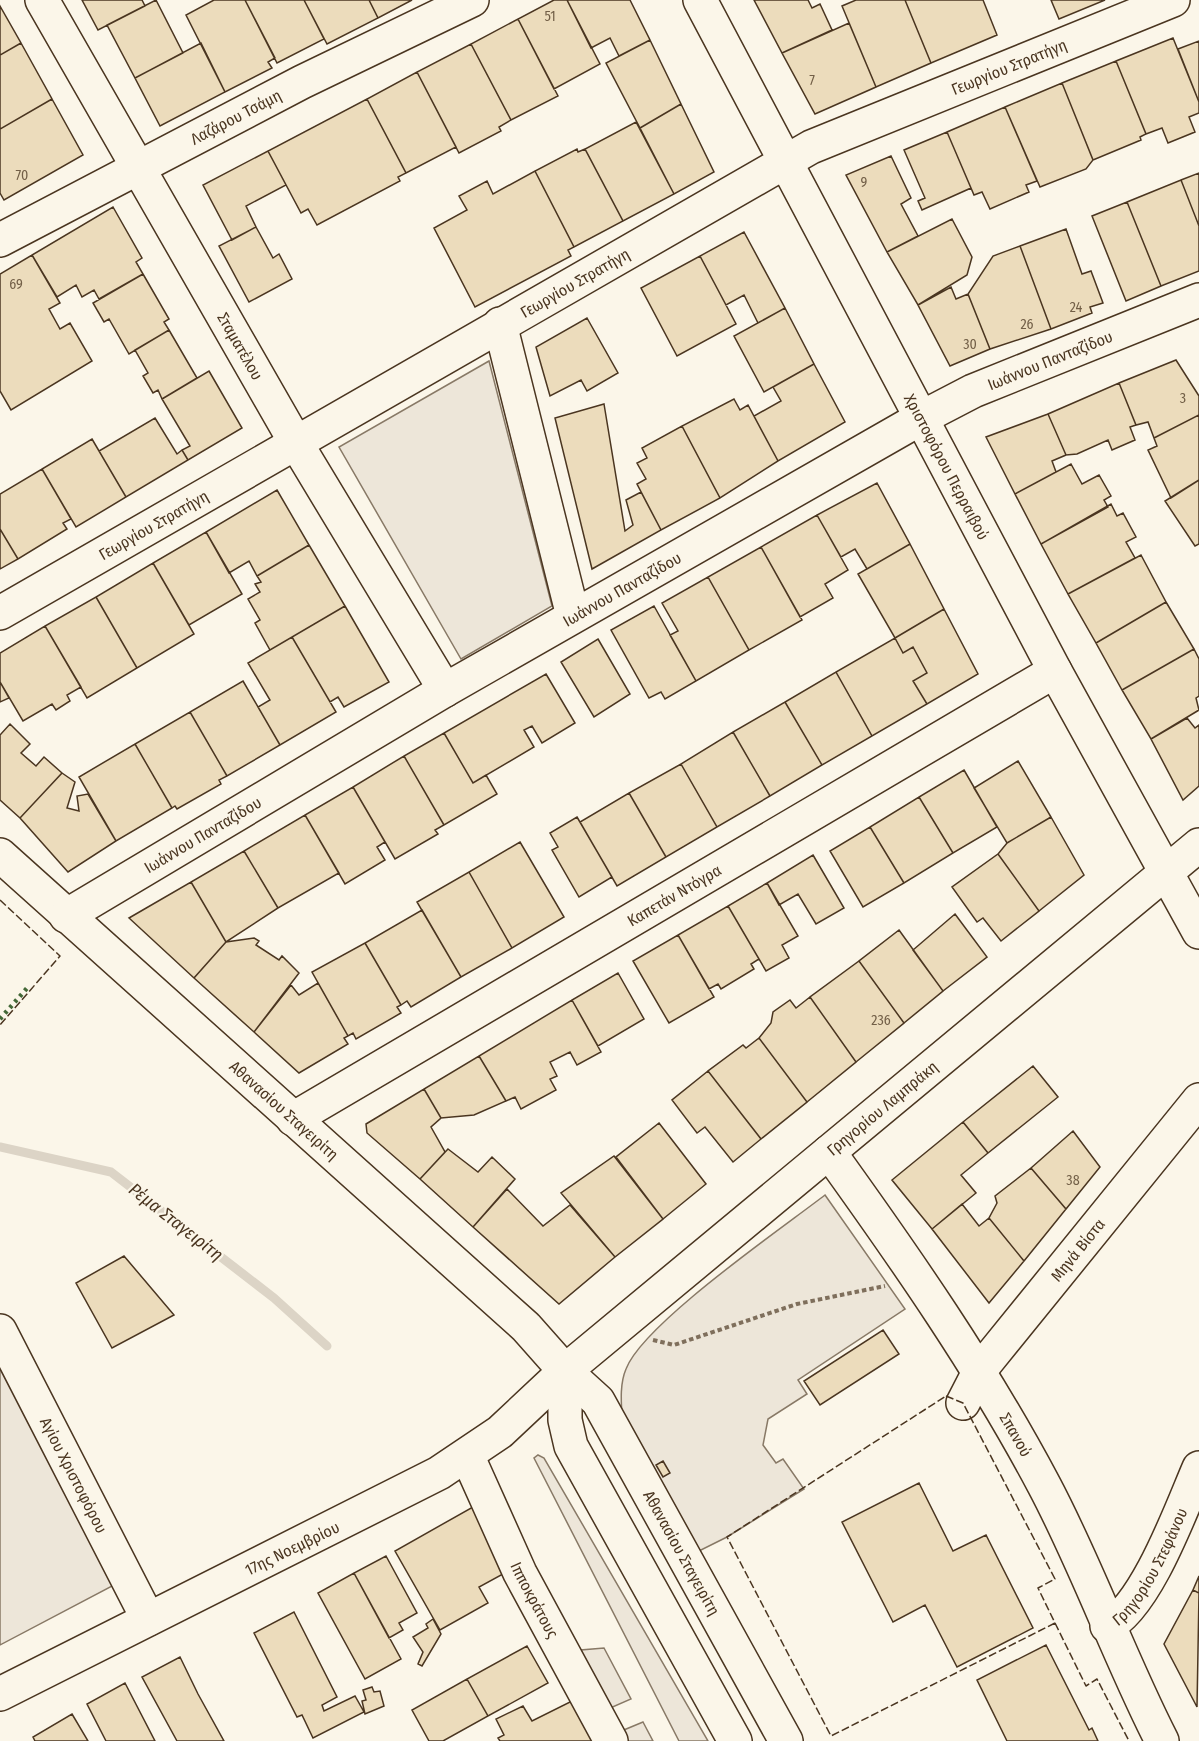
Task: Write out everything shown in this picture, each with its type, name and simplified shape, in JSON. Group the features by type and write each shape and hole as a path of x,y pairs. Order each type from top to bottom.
{"street":[{"name":"Σταματέλου","path":"42,0 140,166 296,442 445,690"},
{"name":"Λαζάρου Τσάμη","path":"0,240 303,82 472,0"},
{"name":"Χριστοφόρου Περραιβού","path":"700,0 783,162 923,417 1055,671 1199,932"},
{"name":"Γεωργίου Στρατήγη","path":"0,613 783,162 843,134 1173,0"},
{"name":"Ιωάννου Πανταζίδου","path":"66,916 445,690 923,417 973,391 1196,308"},
{"path":"500,324 573,616"},
{"name":"Καπετάν Ντόγρα","path":"293,1119 1055,671"},
{"name":"Γρηγορίου Λαμπράκη","path":"565,1371 1199,845"},
{"name":"Αθανασίου Σταγειρίτη","path":"0,855 526,1327 565,1371 597,1401 786,1741"},
{"name":"Μηνά Βίστα","path":"963,1403 980,1370 1199,1100"},
{"name":"Σπανού","path":"829,1152 980,1370 1064,1524 1107,1626 1162,1741"},
{"name":"Αγίου Χριστοφόρου","path":"0,1331 148,1619"},
{"path":"565,1371 565,1420 571,1446 735,1741"},
{"name":"17ης Νοεμβρίου","path":"0,1694 401,1494 500,1432 565,1371"},
{"name":"Ιπποκράτους","path":"466,1455 520,1573 611,1741"},
{"name":"Γρηγορίου Στεφάνου","path":"1107,1626 1123,1616 1140,1593 1164,1549 1199,1468"}],"path":[{"path":"614,1331 674,1345 797,1304 838,1294 888,1285 925,1290"}],"shaded area":[{"path":"489,361 552,606 461,659 339,447"},
{"path":"825,1195 905,1309 798,1380 807,1394 768,1419 763,1445 776,1463 783,1459 804,1489 727,1537 695,1553 622,1415 621,1398 624,1374 638,1350 685,1303"},
{"path":"0,1361 116,1584 0,1645"},
{"path":"538,1455 544,1458 708,1741 679,1741 534,1458"},
{"path":"604,1648 631,1699 608,1709 581,1650"},
{"path":"643,1722 653,1741 623,1741 619,1732"}],"building":[{"path":"82,0 142,0 145,6 98,30"},
{"path":"156,0 183,53 135,78 107,25"},
{"path":"214,0 245,0 275,58 268,62 272,68 225,92 186,15"},
{"path":"245,0 304,0 324,39 277,63"},
{"path":"304,0 369,0 378,18 327,44"},
{"path":"369,0 412,0 378,18"},
{"path":"554,0 567,0 600,64 554,89 518,19"},
{"path":"567,0 630,0 650,40 619,56 610,38 591,48"},
{"path":"754,0 808,0 812,8 820,4 832,30 782,53"},
{"path":"856,0 905,0 931,63 876,87 842,6"},
{"path":"905,0 983,0 997,35 931,63"},
{"path":"1051,0 1105,0 1059,19"},
{"path":"0,6 21,43 0,55"},
{"path":"518,19 558,96 511,120 471,44"},
{"path":"849,23 876,87 815,114 782,53"},
{"path":"1173,38 1199,102 1199,113 1189,117 1195,132 1168,143 1162,128 1146,134 1116,61"},
{"path":"650,40 681,104 640,128 606,63"},
{"path":"1199,41 1199,102 1178,49"},
{"path":"21,43 52,99 0,129 0,55"},
{"path":"201,43 225,92 160,126 135,78"},
{"path":"471,44 511,120 499,127 501,131 459,153 417,72"},
{"path":"1116,61 1146,134 1140,137 1141,140 1093,160 1062,83"},
{"path":"417,72 456,147 406,173 367,99"},
{"path":"1062,83 1093,160 1086,169 1040,187 1005,107"},
{"path":"52,99 83,155 4,200 0,193 0,129"},
{"path":"367,99 406,173 398,177 400,181 317,225 308,209 301,213 268,151"},
{"path":"681,104 714,172 674,194 640,128"},
{"path":"1005,107 1037,181 1026,185 1029,192 990,209 982,192 974,195 947,132"},
{"path":"636,122 674,194 623,221 585,149"},
{"path":"947,132 971,188 922,210 918,201 925,198 904,150"},
{"path":"577,149 578,152 585,149 623,221 574,247 535,171"},
{"path":"268,151 286,185 246,206 256,227 232,240 203,185"},
{"path":"891,156 911,198 901,204 918,236 887,252 846,175"},
{"path":"535,171 574,247 568,250 571,256 475,307 434,228 467,210 459,196 487,181 493,194"},
{"path":"1199,173 1199,226 1181,180"},
{"path":"1181,180 1199,226 1199,271 1161,286 1127,202"},
{"path":"1127,202 1161,286 1126,301 1092,216"},
{"path":"113,207 142,258 136,262 143,274 99,299 94,290 82,297 76,285 57,297 32,255"},
{"path":"952,219 972,257 967,275 918,305 887,252"},
{"path":"256,227 273,258 279,254 292,279 249,302 219,246"},
{"path":"1066,229 1082,274 1091,271 1103,303 1090,307 1092,313 1051,329 1020,246"},
{"path":"744,232 785,308 758,323 744,295 726,305 700,256"},
{"path":"1020,246 1051,329 990,349 968,294 993,256"},
{"path":"32,255 60,303 49,309 60,329 70,323 92,361 11,410 0,391 0,274"},
{"path":"700,256 736,324 677,356 641,288"},
{"path":"143,274 169,319 164,322 169,330 129,354 109,319 104,322 93,303"},
{"path":"951,287 956,299 968,294 990,349 950,366 918,305"},
{"path":"785,308 814,364 764,392 734,336"},
{"path":"587,318 618,373 587,391 581,380 550,396 536,347"},
{"path":"169,330 197,378 162,399 158,390 153,393 143,376 148,373 135,350"},
{"path":"1176,360 1199,396 1199,415 1154,438 1148,422 1136,425 1119,383"},
{"path":"814,364 845,422 778,461 754,416 781,401 773,387"},
{"path":"209,371 242,428 188,460 182,450 190,446 162,399"},
{"path":"1119,383 1136,425 1130,427 1135,440 1112,450 1108,440 1077,454 1066,455 1048,414"},
{"path":"734,399 740,410 748,405 778,461 720,498 682,426"},
{"path":"604,404 625,531 633,525 626,500 641,492 661,530 592,569 555,418"},
{"path":"1048,414 1066,455 1052,461 1056,472 1015,494 986,437"},
{"path":"1199,415 1199,480 1171,498 1148,450 1157,446 1154,438"},
{"path":"155,418 177,454 182,450 188,460 126,497 99,451"},
{"path":"682,426 720,498 661,530 637,484 646,479 637,463 647,458 642,448"},
{"path":"92,439 126,497 76,527 42,469"},
{"path":"1071,464 1082,484 1099,475 1111,496 1104,500 1108,507 1041,544 1015,494"},
{"path":"42,469 71,519 63,523 67,529 18,559 0,529 0,494"},
{"path":"1199,480 1199,544 1195,546 1165,501"},
{"path":"877,483 910,544 867,569 855,549 841,557 817,515"},
{"path":"277,490 309,545 257,576 249,561 229,573 206,532"},
{"path":"1111,504 1117,516 1123,513 1136,537 1126,542 1135,558 1068,594 1041,544"},
{"path":"817,515 848,570 825,584 833,598 800,617 761,547"},
{"path":"0,529 18,559 0,569"},
{"path":"206,532 242,594 189,625 153,563"},
{"path":"910,544 944,609 895,638 858,574"},
{"path":"309,545 345,606 270,650 255,623 260,620 248,599 260,592 255,584 261,582 257,576"},
{"path":"761,547 802,620 749,650 708,577"},
{"path":"1141,555 1166,602 1096,643 1068,594"},
{"path":"153,563 194,634 137,668 96,597"},
{"path":"708,577 749,650 696,681 670,635 678,631 662,603"},
{"path":"96,597 137,668 87,698 45,626"},
{"path":"1166,602 1194,649 1122,690 1096,643"},
{"path":"345,606 389,682 344,707 338,697 330,702 292,637"},
{"path":"654,606 696,681 665,699 661,692 649,698 611,630"},
{"path":"944,609 978,674 927,704 913,681 927,673 913,647 903,653 895,638"},
{"path":"45,626 81,687 67,695 70,701 56,710 52,704 23,721 0,682 0,653"},
{"path":"292,637 336,712 280,745 258,707 270,700 248,663"},
{"path":"895,638 903,653 913,647 927,673 913,681 927,704 872,736 836,672"},
{"path":"598,639 630,694 594,717 561,662"},
{"path":"1194,649 1199,659 1199,696 1196,698 1199,710 1151,739 1122,690"},
{"path":"836,672 872,736 822,765 785,702"},
{"path":"546,674 575,723 542,743 532,726 524,730 534,747 473,783 444,733"},
{"path":"243,681 280,745 227,776 190,712"},
{"path":"0,682 9,698 0,702"},
{"path":"785,702 822,765 770,796 733,732"},
{"path":"190,712 227,776 219,780 221,784 177,809 175,806 172,808 135,744"},
{"path":"1187,718 1195,728 1199,725 1199,786 1183,800 1151,739"},
{"path":"10,724 30,744 21,753 36,766 44,757 62,773 20,818 0,800 0,735"},
{"path":"733,732 770,796 717,827 681,764"},
{"path":"444,733 473,783 486,775 497,794 444,825 404,756"},
{"path":"135,744 172,808 116,841 79,777"},
{"path":"404,756 444,825 435,830 438,834 395,859 353,787"},
{"path":"1018,761 1051,817 1007,843 974,788"},
{"path":"681,764 717,827 666,857 629,793"},
{"path":"964,770 997,827 953,853 919,797"},
{"path":"62,773 75,782 67,808 79,811 77,796 88,794 116,841 68,872 20,818"},
{"path":"353,787 385,842 377,847 385,860 345,884 305,815"},
{"path":"629,793 666,857 617,886 580,822"},
{"path":"919,797 953,853 904,883 870,827"},
{"path":"305,815 339,873 278,908 244,851"},
{"path":"577,817 612,877 579,897 552,850 558,847 550,833"},
{"path":"1051,817 1084,875 1039,911 998,854 1007,843"},
{"path":"870,827 904,883 863,907 830,851"},
{"path":"520,842 564,917 512,948 469,872"},
{"path":"244,851 278,908 226,942 191,882"},
{"path":"998,854 1039,911 1001,941 983,918 977,922 952,887"},
{"path":"813,855 844,908 816,924 798,894 779,905 767,883"},
{"path":"469,872 512,948 461,977 417,902"},
{"path":"191,882 226,942 194,978 129,918"},
{"path":"767,883 798,936 782,945 789,958 766,971 728,906"},
{"path":"728,906 759,959 751,964 754,969 721,989 718,984 709,989 678,935"},
{"path":"422,910 461,977 411,1007 407,1001 401,1005 365,943"},
{"path":"955,914 987,957 943,991 913,950"},
{"path":"899,930 943,991 904,1023 859,961"},
{"path":"678,935 714,997 669,1023 633,961"},
{"path":"254,938 259,941 256,945 279,960 282,956 299,973 254,1032 194,978 226,942"},
{"path":"365,943 401,1005 397,1007 401,1013 356,1039 353,1033 348,1036 312,972"},
{"path":"859,961 904,1023 856,1062 810,997"},
{"path":"618,973 644,1019 598,1046 572,1000"},
{"path":"318,983 348,1036 344,1038 348,1044 299,1073 254,1032 291,985 299,995"},
{"path":"810,997 856,1062 807,1102 759,1038 771,1023 773,1012 790,1000 796,1008"},
{"path":"572,1000 601,1052 577,1065 570,1052 550,1062 557,1076 550,1079 556,1090 521,1109 515,1097 506,1101 479,1056"},
{"path":"759,1038 807,1102 761,1139 708,1071 743,1045 746,1048"},
{"path":"479,1056 506,1101 474,1115 441,1118 424,1089"},
{"path":"1033,1066 1058,1097 988,1153 963,1122"},
{"path":"708,1071 761,1139 733,1162 705,1127 697,1133 672,1100"},
{"path":"424,1089 441,1118 431,1127 445,1152 420,1179 367,1133 366,1124"},
{"path":"963,1122 988,1153 961,1175 976,1193 932,1229 892,1180"},
{"path":"659,1123 706,1184 663,1219 616,1157"},
{"path":"1073,1131 1100,1167 1066,1209 1031,1168"},
{"path":"448,1149 478,1172 492,1157 515,1179 473,1227 420,1179"},
{"path":"614,1156 663,1219 615,1257 561,1193"},
{"path":"1031,1168 1066,1209 1024,1261 989,1218 997,1203 995,1196"},
{"path":"507,1189 543,1226 570,1205 615,1257 559,1304 473,1227"},
{"path":"962,1204 979,1226 989,1218 1024,1261 989,1303 932,1229"},
{"path":"124,1256 174,1315 112,1348 76,1283"},
{"path":"883,1330 899,1354 820,1405 804,1381"},
{"path":"663,1461 670,1473 663,1477 656,1465"},
{"path":"919,1483 953,1551 986,1535 1033,1628 957,1667 925,1605 893,1622 842,1522"},
{"path":"480,1503 514,1568 479,1587 488,1603 440,1630 395,1551"},
{"path":"386,1556 417,1613 399,1623 403,1630 389,1638 354,1573"},
{"path":"354,1573 401,1659 365,1679 318,1593"},
{"path":"1199,1576 1199,1593 1193,1590"},
{"path":"1193,1590 1199,1593 1197,1707 1164,1644"},
{"path":"294,1612 337,1697 322,1705 324,1711 355,1696 364,1712 313,1738 302,1715 297,1717 254,1633"},
{"path":"433,1619 441,1634 422,1666 418,1664 423,1652 413,1637 428,1628 426,1624"},
{"path":"1046,1645 1089,1730 1092,1728 1098,1741 1007,1741 977,1680"},
{"path":"527,1646 548,1683 488,1716 467,1679"},
{"path":"180,1657 224,1741 177,1741 142,1677"},
{"path":"467,1679 488,1716 443,1741 429,1741 412,1710"},
{"path":"125,1683 155,1741 106,1741 87,1704"},
{"path":"372,1687 374,1692 380,1691 384,1706 365,1714 362,1701 366,1700 363,1690"},
{"path":"574,1700 595,1741 500,1741 498,1738 504,1735 496,1719 523,1706 532,1721"},
{"path":"72,1714 88,1741 35,1741 33,1737"}],"waterway":[{"name":"Ρέμα Σταγειρίτη","path":"0,1147 111,1172 274,1298 327,1346"}],"hedge":[{"path":"0,1019 28,987"}],"fence":[{"path":"0,900 60,956 0,1025"},
{"path":"946,1396 963,1403 1055,1579 1038,1588 1055,1623 831,1736 727,1537 946,1396"},
{"path":"1055,1623 1086,1686 1097,1679 1129,1741"}]}
